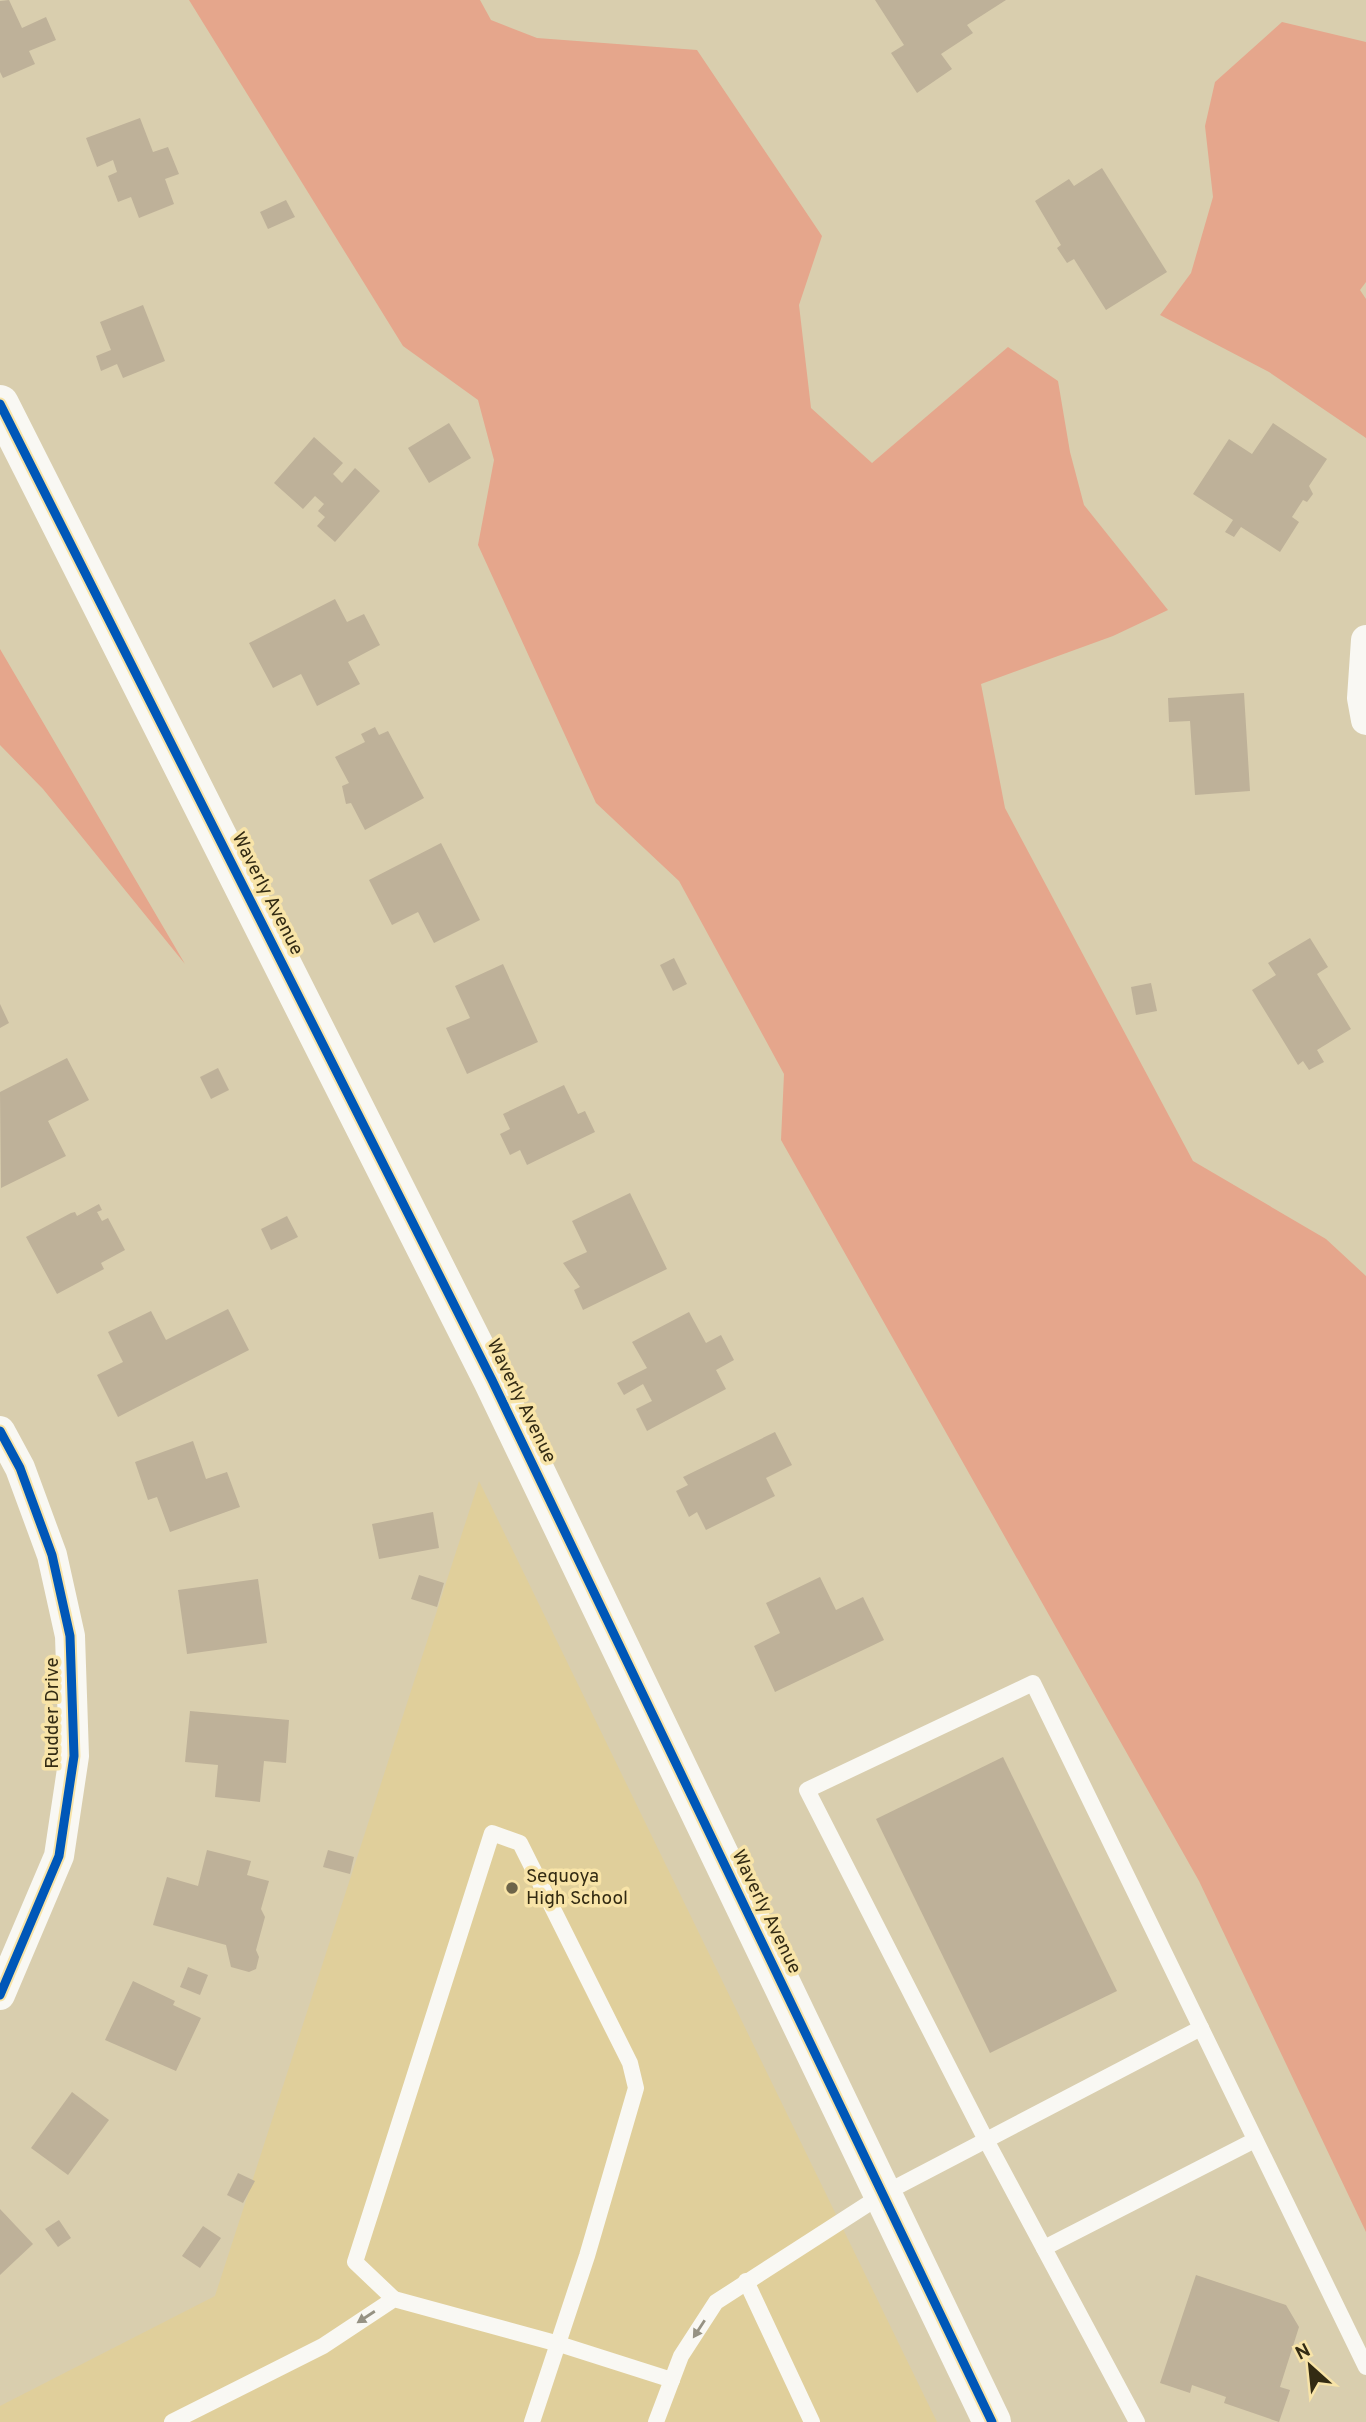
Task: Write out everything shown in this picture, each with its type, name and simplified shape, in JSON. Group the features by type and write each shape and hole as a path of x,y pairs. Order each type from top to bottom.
{"street":[{"name":"Waverly Avenue","path":"0,404 492,1380 992,2422"},
{"path":"1366,640 1362,698 1366,720"},
{"name":"Rudder Drive","path":"0,1431 20,1468 52,1555 70,1636 75,1756 59,1856 0,1995"}],"lane":[{"path":"1136,2422 986,2140 807,1790 1033,1683 1366,2367"},
{"path":"532,2422 559,2344 636,2088 630,2063 520,1843 492,1833 355,2262 394,2299 559,2344 672,2380"},
{"path":"656,2422 681,2356 716,2302 884,2193 1201,2028"},
{"path":"1044,2248 1255,2140"},
{"path":"746,2281 812,2422"},
{"path":"172,2422 323,2346 394,2299"}],"shaded area":[{"path":"189,0 480,0 491,20 537,38 697,50 822,236 799,305 811,408 872,463 1008,347 1058,381 1070,452 1084,505 1168,610 1113,636 981,684 1005,808 1193,1161 1326,1239 1366,1276 1366,2232 1199,1881 781,1140 784,1074 679,881 596,803 478,545 494,460 478,400 403,346"},
{"path":"1282,22 1366,42 1366,282 1360,290 1366,299 1366,438 1269,372 1160,315 1191,273 1213,197 1205,126 1215,82"},
{"path":"0,649 185,964 43,789 0,745"},
{"name":"Sequoya High School","path":"479,1481 937,2422 0,2422 0,2406 215,2296"}],"building":[{"path":"9,0 22,28 46,17 56,40 29,51 35,64 3,78 0,72 0,1"},
{"path":"875,0 1006,0 967,25 973,33 941,54 952,69 917,93 891,53 904,45"},
{"path":"140,118 153,152 168,147 179,174 165,179 174,204 139,218 131,197 118,202 108,176 117,172 113,160 97,167 86,138"},
{"path":"1102,168 1167,272 1106,310 1074,259 1067,263 1057,248 1061,245 1035,201 1069,179 1074,186"},
{"path":"286,200 295,217 268,229 260,212"},
{"path":"143,305 165,361 123,378 117,364 101,371 96,356 111,350 100,322"},
{"path":"449,423 471,458 429,483 408,448"},
{"path":"1273,423 1327,459 1309,486 1313,494 1307,502 1303,500 1292,517 1299,522 1280,552 1241,527 1234,537 1225,532 1233,520 1193,494 1229,439 1252,454"},
{"path":"314,437 343,463 333,474 342,483 355,468 380,491 335,542 317,526 325,517 318,511 324,504 315,496 303,509 274,483"},
{"path":"335,599 347,622 364,614 380,645 348,662 360,684 317,706 301,674 273,688 249,643"},
{"path":"1244,693 1250,791 1195,795 1190,721 1169,722 1168,698"},
{"path":"375,727 379,735 388,731 424,798 365,830 351,803 346,804 342,786 349,783 335,757 365,742 361,734"},
{"path":"441,843 480,920 434,943 418,912 392,925 369,880"},
{"path":"1310,938 1328,967 1317,974 1351,1029 1317,1050 1324,1062 1309,1070 1303,1061 1298,1065 1252,990 1276,975 1268,963"},
{"path":"674,958 687,984 673,991 660,965"},
{"path":"503,964 538,1042 467,1074 446,1028 470,1018 455,986"},
{"path":"1151,983 1157,1011 1136,1015 1131,987"},
{"path":"0,1004 9,1023 0,1028"},
{"path":"67,1058 89,1100 48,1121 66,1156 1,1188 0,1092"},
{"path":"218,1068 229,1090 211,1099 200,1077"},
{"path":"564,1085 578,1114 585,1111 595,1132 527,1165 520,1150 510,1155 500,1134 510,1129 503,1114"},
{"path":"630,1193 667,1269 583,1310 574,1290 580,1287 563,1263 587,1252 572,1221"},
{"path":"99,1204 102,1210 97,1212 102,1221 108,1218 125,1250 101,1263 104,1269 57,1294 26,1237 71,1213 75,1212 77,1216"},
{"path":"287,1216 298,1237 271,1250 261,1229"},
{"path":"228,1309 249,1350 118,1417 97,1375 123,1362 108,1332 151,1311 166,1340"},
{"path":"689,1312 706,1343 721,1335 734,1360 716,1370 726,1389 647,1431 636,1409 652,1401 643,1384 624,1395 617,1383 647,1368 632,1342"},
{"path":"775,1432 792,1465 766,1478 775,1496 706,1530 697,1512 689,1517 676,1491 688,1485 683,1477"},
{"path":"193,1441 206,1479 227,1472 240,1507 170,1532 157,1497 148,1500 135,1462"},
{"path":"433,1512 439,1548 379,1559 372,1524"},
{"path":"419,1575 444,1583 437,1607 411,1599"},
{"path":"820,1577 836,1610 863,1597 884,1640 775,1692 754,1646 780,1633 766,1603"},
{"path":"258,1579 267,1643 187,1654 178,1590"},
{"path":"190,1711 289,1720 286,1763 264,1761 260,1802 215,1797 218,1765 185,1762"},
{"path":"1003,1757 1117,1991 990,2053 876,1819"},
{"path":"207,1850 251,1861 247,1875 269,1881 261,1909 265,1917 256,1950 259,1957 256,1969 249,1972 231,1967 226,1945 153,1925 167,1877 198,1886"},
{"path":"328,1850 354,1857 350,1874 323,1867"},
{"path":"188,1967 208,1975 200,1995 180,1987"},
{"path":"133,1981 175,2001 173,2005 201,2018 176,2071 105,2040"},
{"path":"72,2092 109,2120 68,2175 31,2148"},
{"path":"238,2173 255,2181 243,2203 227,2195"},
{"path":"0,2209 33,2244 0,2275"},
{"path":"59,2220 71,2238 58,2247 45,2229"},
{"path":"203,2226 221,2238 200,2268 182,2256"},
{"path":"1196,2275 1286,2305 1299,2327 1280,2387 1290,2390 1279,2422 1224,2403 1226,2397 1192,2385 1190,2393 1160,2383"}],"cycle path":[{"path":"0,404 492,1380 992,2422"},
{"path":"0,1431 20,1468 52,1555 70,1636 74,1756 59,1856 0,1995"}],"place":[{"name":"Sequoya High School","path":"512,1888"}]}
